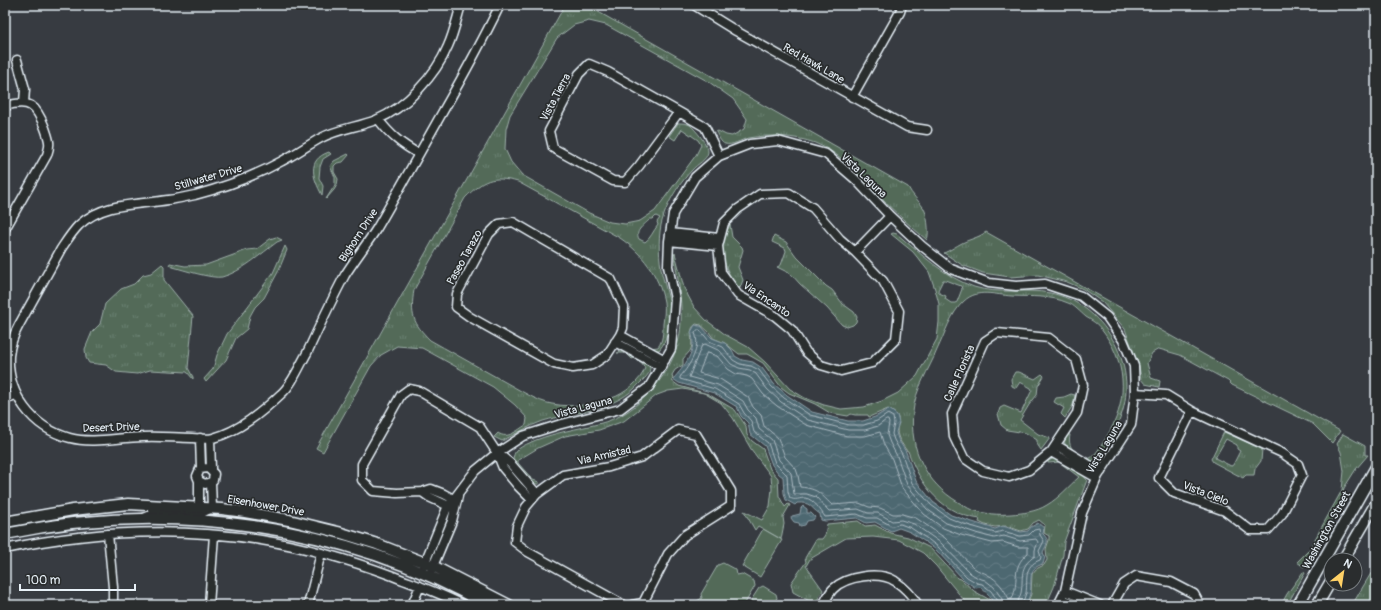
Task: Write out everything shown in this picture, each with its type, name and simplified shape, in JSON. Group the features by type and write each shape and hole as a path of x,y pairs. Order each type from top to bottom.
{"main road":[{"name":"Washington Street","path":"1298,605 1376,467"},
{"path":"1348,552 1376,503"},
{"name":"Eisenhower Drive","path":"5,522 73,510 128,504 199,507 245,512 289,520 338,532 377,544 427,569 509,605"},
{"name":"Eisenhower Drive","path":"5,534 64,524 119,518 199,519 237,523 333,542 427,569 487,605"},
{"path":"1317,605 1325,592"}],"street":[{"name":"Stillwater Drive","path":"16,394 9,371 9,354 13,337 68,237 80,224 92,216 113,207 168,200 226,186 254,175 282,161 327,134 361,126 378,119 398,107 417,91 436,69 448,46 461,5"},
{"name":"Bighorn Drive","path":"200,438 210,439 237,428 262,412 284,392 300,366 354,260 372,235 419,154 472,60 500,5"},
{"name":"Red Hawk Lane","path":"696,5 736,31 907,127 927,130"},
{"path":"852,97 900,12 902,5"},
{"path":"17,60 25,89 24,103"},
{"name":"Vista Tierra","path":"679,112 639,166 625,182 613,181 553,148 548,131 579,74 589,64 608,72 679,112 705,127 719,156"},
{"path":"5,106 15,103 24,103 31,106 38,112 50,144 47,155 5,228"},
{"path":"378,119 402,144 419,154"},
{"name":"Vista Laguna","path":"427,569 439,528 475,471 523,436 558,425 620,409 649,387 671,349 675,299 668,266 673,214 695,178 719,156 750,144 778,141 826,154 855,179 890,216 922,246 951,269 989,283 1016,286 1045,284 1082,296 1106,318 1122,340 1134,366 1135,393 1131,425 1099,475 1082,514 1062,598"},
{"name":"Via Encanto","path":"789,193 813,208 840,239 883,281 899,311 896,338 872,363 841,370 821,364 806,352 792,330 775,316 738,295 721,272 719,242 724,223 738,209 760,194 789,193"},
{"path":"855,252 890,216"},
{"name":"Paseo Tarazo","path":"514,222 611,279 624,307 623,328 618,339 607,355 592,365 573,368 554,364 470,317 456,307 457,294 489,234 499,224 514,222"},
{"path":"670,237 719,242"},
{"name":"Calle Florista","path":"997,333 1049,338 1076,359 1083,385 1077,413 1056,445 1051,452 1029,470 1009,477 983,472 964,458 954,437 952,414 985,340 997,333"},
{"path":"618,339 663,363"},
{"path":"455,501 429,497 422,492 397,493 373,491 362,480 362,464 400,395 409,389 419,390 480,427 498,453 510,462 534,497"},
{"name":"Vista Cielo","path":"1135,393 1166,395 1192,411 1282,453 1298,464 1302,475 1282,514 1268,530 1250,530 1225,511 1174,493 1159,478 1192,411"},
{"path":"5,400 16,394"},
{"name":"Desert Drive","path":"16,394 23,406 35,420 51,431 70,438 91,440 144,436 200,438"},
{"name":"Via Amistad","path":"624,605 528,552 515,542 517,526 526,507 534,497 563,475 609,467 642,456 678,430 696,434 731,491 731,506 685,535 668,554 643,603 632,605"},
{"path":"200,438 202,468"},
{"path":"143,518 158,512 202,513 212,508 211,482 214,477 211,469 210,439"},
{"path":"1056,445 1099,475"},
{"path":"1051,452 1099,475"},
{"path":"199,507 197,473 205,467 211,469"},
{"path":"198,481 206,484 211,482"},
{"name":"Vista Laguna","path":"427,569 447,532 455,501"},
{"path":"439,528 447,532"},
{"path":"5,549 34,543 108,534 163,533 214,535 262,540 358,563 420,586 462,605"},
{"path":"108,534 113,587 113,605"},
{"path":"209,605 214,535"},
{"path":"308,605 321,553"},
{"path":"823,605 833,589 845,581 859,577 875,576 893,580 910,593 918,605"},
{"path":"1112,605 1124,584 1136,576 1171,582 1194,594 1200,605"},
{"path":"412,605 420,586"},
{"path":"1062,598 1076,605"},
{"path":"1062,598 1100,605"}],"green space":[{"path":"565,5 586,5 908,187 924,210 928,228 927,240 890,207 849,165 834,153 815,143 791,137 773,136 748,138 731,144 724,143 716,132 718,131 732,136 744,129 747,119 733,99 709,82 606,25 589,21 574,25 557,38 510,115 506,129 505,149 511,162 522,175 589,213 610,222 625,224 640,221 655,211 696,155 701,145 698,140 682,129 675,140 669,136 678,123 686,123 690,125 698,134 708,149 707,155 704,160 688,174 676,190 666,210 660,231 660,262 669,300 670,313 668,333 663,345 659,350 650,348 658,347 661,342 663,333 664,305 662,292 654,274 642,258 620,238 518,182 501,179 495,179 483,183 465,198 414,290 412,306 414,318 420,329 430,340 528,395 546,403 568,406 589,404 612,398 627,390 640,378 645,368 642,363 634,358 632,359 626,353 617,353 621,352 630,353 644,361 650,367 645,379 631,392 620,399 595,409 543,421 502,441 494,437 498,433 502,435 509,435 526,425 527,418 515,405 493,387 422,348 397,346 381,355 371,366 323,452 316,448","holes":["656,216 660,218 657,222 658,225 647,240 645,242 639,239 639,230 650,219 653,219"]},
{"path":"329,152 331,154 323,159 320,167 319,178 323,186 322,195 314,176 314,165 322,155"},
{"path":"348,154 349,155 343,162 337,163 334,166 334,172 338,179 337,185 326,199 335,185 335,177 330,166 334,161"},
{"path":"730,225 732,237 743,250 738,267 743,280 740,288 731,278 723,258 724,237"},
{"path":"986,232 1340,431 1332,443 1313,424 1232,385 1228,381 1180,355 1159,349 1152,353 1147,363 1151,378 1160,381 1159,387 1145,384 1141,379 1139,366 1125,329 1102,302 1083,289 1067,282 1038,275 1010,277 983,273 962,265 944,253"},
{"path":"891,234 897,234 924,257 963,283 993,291 1041,292 1050,293 1069,299 1086,309 1101,323 1112,339 1121,357 1125,377 1126,396 1121,416 1105,449 1097,459 1092,462 1068,449 1065,445 1065,440 1068,434 1070,435 1069,440 1071,448 1088,459 1094,455 1100,447 1110,431 1120,405 1122,379 1120,366 1116,354 1100,327 1075,307 1061,300 987,293 981,293 969,297 959,306 951,318 916,395 912,426 917,452 922,464 937,485 958,502 970,509 987,513 1006,514 1029,512 1047,505 1079,477 1059,462 1048,463 1048,461 1055,458 1083,475 1087,480 1064,542 1063,555 1054,587 1046,605 1042,603 1040,605 1027,604 1031,594 1032,574 1036,569 1044,565 1047,560 1046,549 1049,536 1044,533 1045,525 1039,520 1033,523 1028,529 1021,531 1006,526 995,527 985,525 979,522 980,519 966,516 954,511 934,496 919,475 908,451 899,438 897,431 898,418 893,412 888,409 869,417 868,415 851,414 848,416 830,413 815,404 789,393 781,387 763,363 747,354 739,354 725,343 713,338 701,325 696,324 693,326 691,332 691,349 683,359 683,365 675,370 672,375 672,381 679,386 708,394 735,410 746,426 747,435 752,441 763,449 770,469 778,478 779,496 785,507 788,504 790,505 783,517 784,524 781,539 758,526 755,530 744,511 762,520 770,506 772,489 771,476 751,449 733,418 721,403 704,393 683,389 668,391 657,395 624,421 599,430 565,436 538,448 518,460 518,463 533,480 539,482 539,484 535,484 527,479 512,460 517,450 536,440 606,422 625,413 641,401 661,379 671,362 677,346 680,330 680,295 674,256 675,253 684,288 694,307 706,320 726,335 748,347 765,362 790,389 805,398 841,409 864,407 882,401 898,393 917,376 937,339 939,304 929,272 913,252","holes":["943,280 961,286 962,289 957,302 955,303 951,303 945,299 946,296 939,293 938,290"]},
{"path":"774,236 786,242 796,256 826,286 832,290 843,304 854,312 857,317 856,322 853,325 847,327 842,325 827,308 791,274 777,267 781,265 786,251 785,248 772,242"},
{"path":"276,237 282,240 277,242 244,267 222,277 205,276 169,265 170,263 185,266 206,265 247,250 257,249 270,239"},
{"path":"285,246 287,250 278,272 264,298 255,307 250,316 247,329 236,338 226,360 206,382 204,379 213,369 217,355 227,334 273,273"},
{"path":"162,264 164,266 164,280 193,316 188,368 193,379 187,372 150,370 137,374 116,372 106,365 89,363 86,358 85,349 92,332 100,324 105,304 121,289 134,284 143,275 151,273"},
{"path":"1015,372 1019,372 1035,379 1042,374 1044,376 1038,386 1037,395 1020,420 1038,434 1050,438 1041,450 1037,444 1037,440 1026,433 1007,430 1001,425 998,414 1000,408 1004,406 1021,413 1032,390 1020,382 1016,388 1012,386 1011,379"},
{"path":"1071,394 1075,395 1073,405 1065,418 1061,414 1064,408 1054,402 1056,398"},
{"path":"1224,432 1262,449 1261,461 1255,469 1254,475 1246,475 1243,478 1213,462 1211,459","holes":["1226,439 1237,445 1237,449 1240,451 1233,465 1231,466 1215,458"]},
{"path":"1343,434 1365,446 1365,455 1368,455 1356,469 1344,488 1340,504 1304,567 1297,562 1309,550 1342,490 1344,471 1341,452 1337,444"},
{"path":"858,521 865,526 875,525 890,533 908,537 930,548 958,578 974,591 992,601 993,605 968,605 936,566 923,553 899,540 873,537 846,538 810,559 806,566 823,590 815,604 793,592 791,583 806,562 805,558 816,539 822,539 825,535 827,524"},
{"path":"763,529 782,540 760,577 742,566"},
{"path":"723,563 736,570 737,575 742,574 754,581 755,586 744,605 695,605 697,601 702,598 701,594 718,565"},
{"path":"1376,565 1376,605 1352,605 1360,592 1363,592 1363,587"},
{"path":"1303,572 1305,573 1287,605 1281,605 1287,594"},
{"path":"763,586 776,594 777,598 773,605 748,605 759,588"}],"water":[{"path":"695,325 701,326 712,338 725,343 732,350 735,356 742,360 753,362 762,368 774,384 812,412 848,421 863,421 875,417 889,409 897,415 899,423 896,432 898,439 906,452 916,481 933,502 951,515 995,529 1003,526 1021,532 1028,531 1031,527 1038,523 1044,528 1043,534 1047,538 1047,544 1043,552 1045,557 1043,564 1038,566 1032,572 1031,589 1026,604 995,605 988,594 980,587 976,588 964,580 936,550 910,532 899,528 891,531 875,522 866,523 857,518 825,521 821,520 820,514 808,504 797,503 795,505 786,500 783,477 772,465 765,446 750,434 748,423 741,416 737,407 714,393 679,383 673,379 689,358 693,345 691,332"},
{"path":"803,506 807,509 807,513 811,513 815,517 813,520 807,521 805,525 800,526 799,523 794,522 791,518 792,516 800,514"}]}
